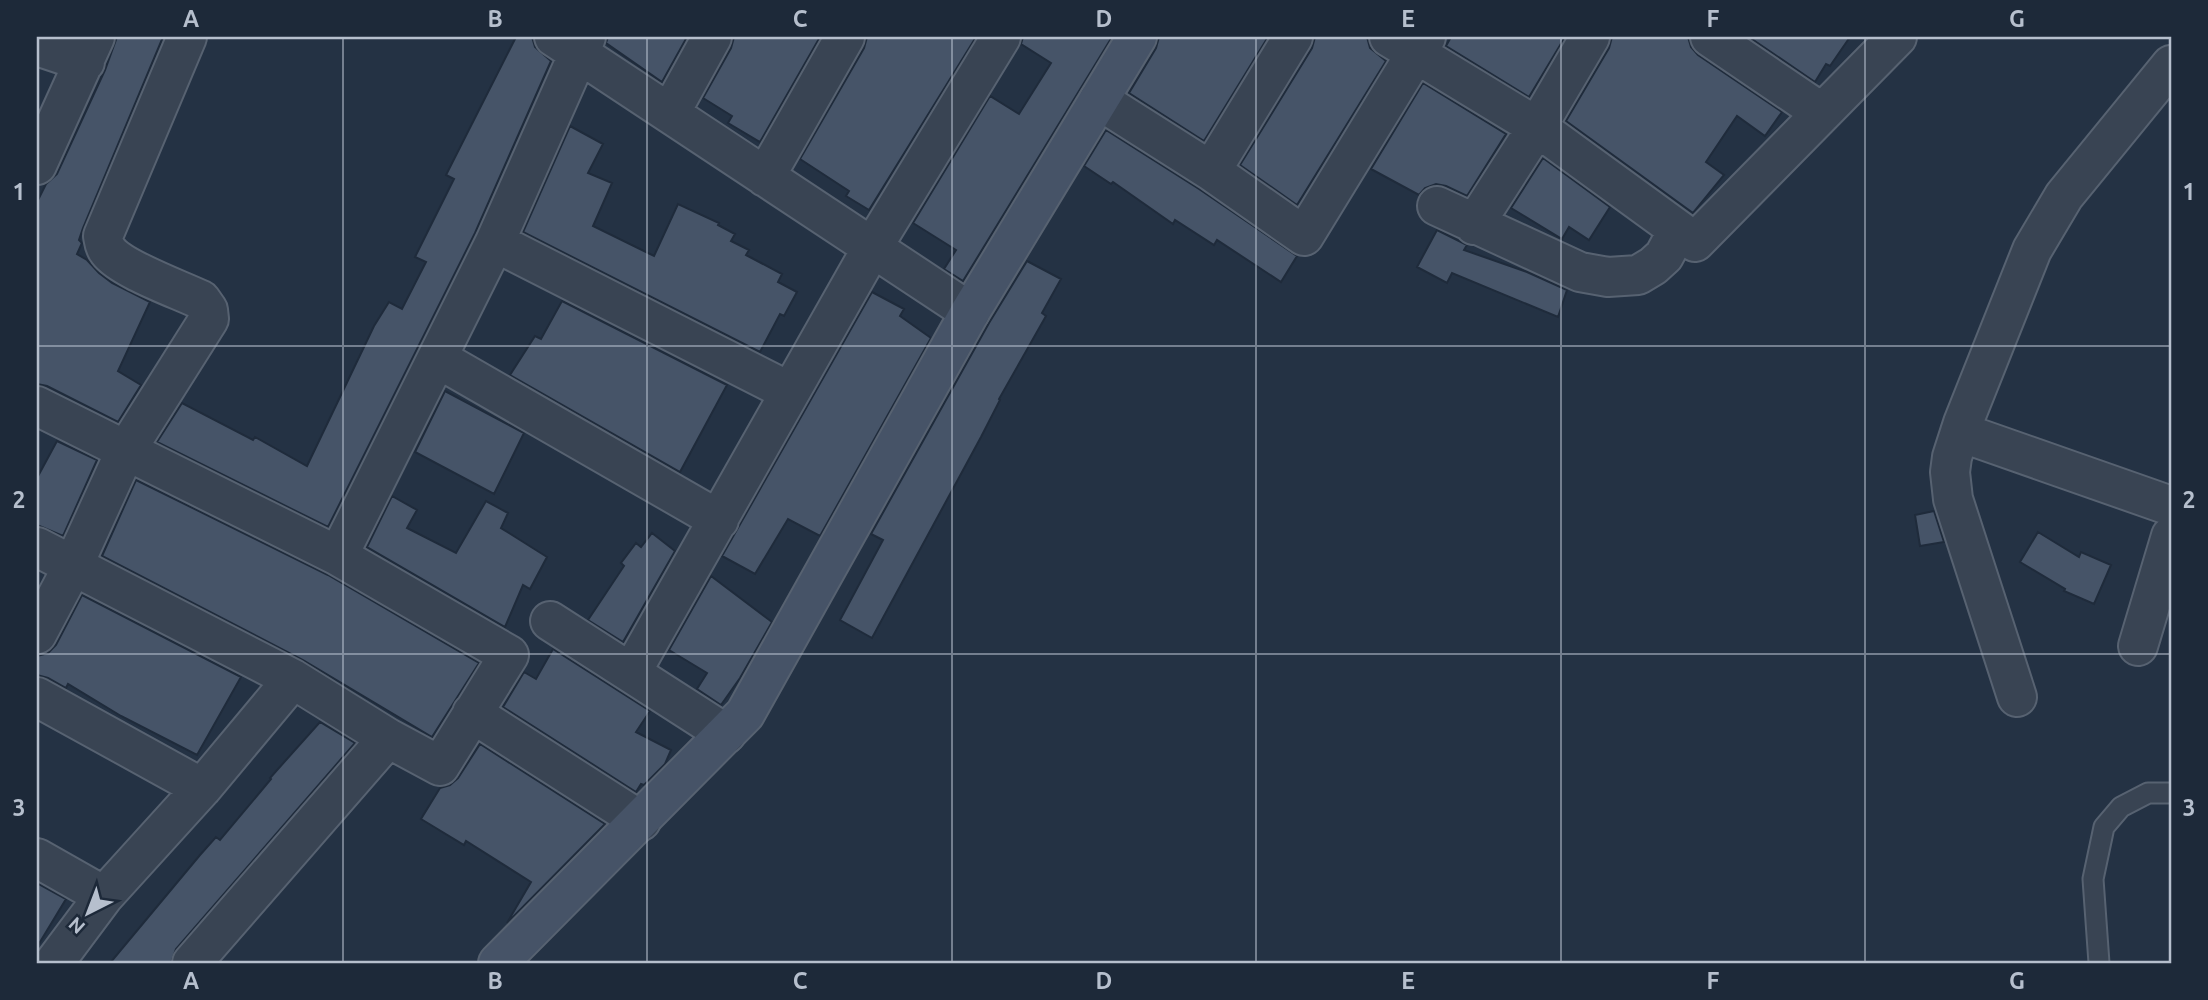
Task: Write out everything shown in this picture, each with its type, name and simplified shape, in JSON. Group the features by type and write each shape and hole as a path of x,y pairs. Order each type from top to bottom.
{"street":[{"path":"37,634 73,566 125,452 209,319 208,310 201,300 120,262 108,252 103,236 187,37"},
{"path":"670,113 712,37"},
{"path":"765,177 845,37"},
{"path":"631,673 872,248 1001,37"},
{"path":"498,963 745,714 970,312 1137,37"},
{"path":"1211,171 1293,37"},
{"path":"1474,225 1590,37"},
{"path":"1710,37 1822,113"},
{"path":"1099,100 1211,171 1304,236 1410,43 1536,127 1695,242 1893,38"},
{"path":"338,556 495,242 572,42 670,113 970,312"},
{"path":"37,46 90,49 37,165"},
{"path":"2017,697 1953,499 1950,472 1952,457 2032,250 2064,196 2171,65"},
{"path":"1437,206 1580,272 1620,278 1638,275 1653,266 1664,256 1678,230"},
{"path":"495,242 790,392"},
{"path":"437,358 719,520"},
{"path":"37,406 338,556 509,655 440,765 388,738 293,679 37,548"},
{"path":"1960,432 2171,506"},
{"path":"2138,646 2171,536"},
{"path":"550,621 726,734"},
{"path":"54,963 104,896 202,789 293,679"},
{"path":"37,697 202,789"},
{"path":"472,713 641,821"},
{"path":"192,963 388,738"},
{"path":"37,858 104,896"}],"lane":[{"path":"2099,963 2094,879 2104,827 2121,807 2148,793 2171,793"}],"building":[{"path":"117,37 163,37 83,228 79,240 82,243 77,254 112,283 150,302 118,371 141,385 118,422 47,386 37,384 37,202 46,184 57,174 105,70"},
{"path":"516,37 532,37 535,47 551,61 475,233 328,527 157,442 182,403 253,440 255,437 307,466 374,326 389,302 402,309 426,262 415,257 454,179 446,175"},
{"path":"608,37 687,37 662,82 606,43"},
{"path":"734,37 820,37 760,142 728,123 732,116 703,98 731,48"},
{"path":"867,37 976,37 869,210 846,196 849,191 800,159 864,48"},
{"path":"1023,37 1112,37 963,281 944,269 956,250 913,223 990,96 1019,114 1051,63 1021,44"},
{"path":"1159,37 1268,37 1204,141 1129,93 1156,48"},
{"path":"1315,37 1367,37 1370,48 1386,61 1297,205 1240,165 1312,48"},
{"path":"1451,37 1565,37 1529,97 1446,46"},
{"path":"1612,37 1688,37 1691,47 1698,55 1782,112 1765,136 1737,116 1706,162 1724,175 1693,213 1566,121 1609,48"},
{"path":"1749,37 1850,37 1830,66 1826,64 1815,82"},
{"path":"1423,83 1506,134 1467,196 1436,184 1425,188 1419,195 1371,169"},
{"path":"570,126 603,144 588,173 612,183 593,226 654,256 678,204 719,223 718,225 735,234 731,241 749,250 746,255 782,274 778,282 797,292 784,316 780,314 760,352 523,232"},
{"path":"1106,130 1297,256 1281,282 1217,240 1214,245 1175,220 1173,224 1113,182 1111,184 1084,166"},
{"path":"1543,158 1610,207 1589,240 1569,227 1562,239 1511,208"},
{"path":"1437,230 1467,245 1464,250 1527,272 1567,290 1558,317 1452,273 1447,283 1417,267"},
{"path":"1027,261 1061,279 1042,313 1046,316 872,638 840,620 883,540 871,534 989,323"},
{"path":"872,292 904,309 900,316 931,338 820,536 788,519 755,574 722,556"},
{"path":"562,301 727,385 680,472 510,375 535,336 541,339"},
{"path":"445,391 524,433 494,494 415,452"},
{"path":"57,441 97,460 63,536 37,525 37,478"},
{"path":"136,480 328,575 479,663 432,737 303,660 102,556"},
{"path":"392,496 417,510 407,528 456,553 486,501 508,513 501,528 547,557 530,589 523,585 505,627 367,547"},
{"path":"1934,511 1944,542 1920,546 1915,515"},
{"path":"2038,532 2079,557 2081,552 2111,565 2094,604 2064,591 2065,589 2020,562"},
{"path":"652,533 675,551 623,642 588,620 624,566 621,563 636,543 641,547"},
{"path":"711,576 772,622 721,705 697,689 707,673 669,650"},
{"path":"82,595 241,677 197,755 121,716 68,684 66,688 37,675 37,656 48,653 56,645"},
{"path":"553,649 650,711 636,732 671,750 665,764 644,785 641,784 636,792 503,707 524,672 536,679"},
{"path":"320,722 355,743 176,949 171,963 110,963 200,855 216,837 220,840"},
{"path":"480,744 605,824 507,923 531,882 466,841 464,845 421,819 440,788 450,785 458,778"},
{"path":"37,883 66,899 37,947"}]}
